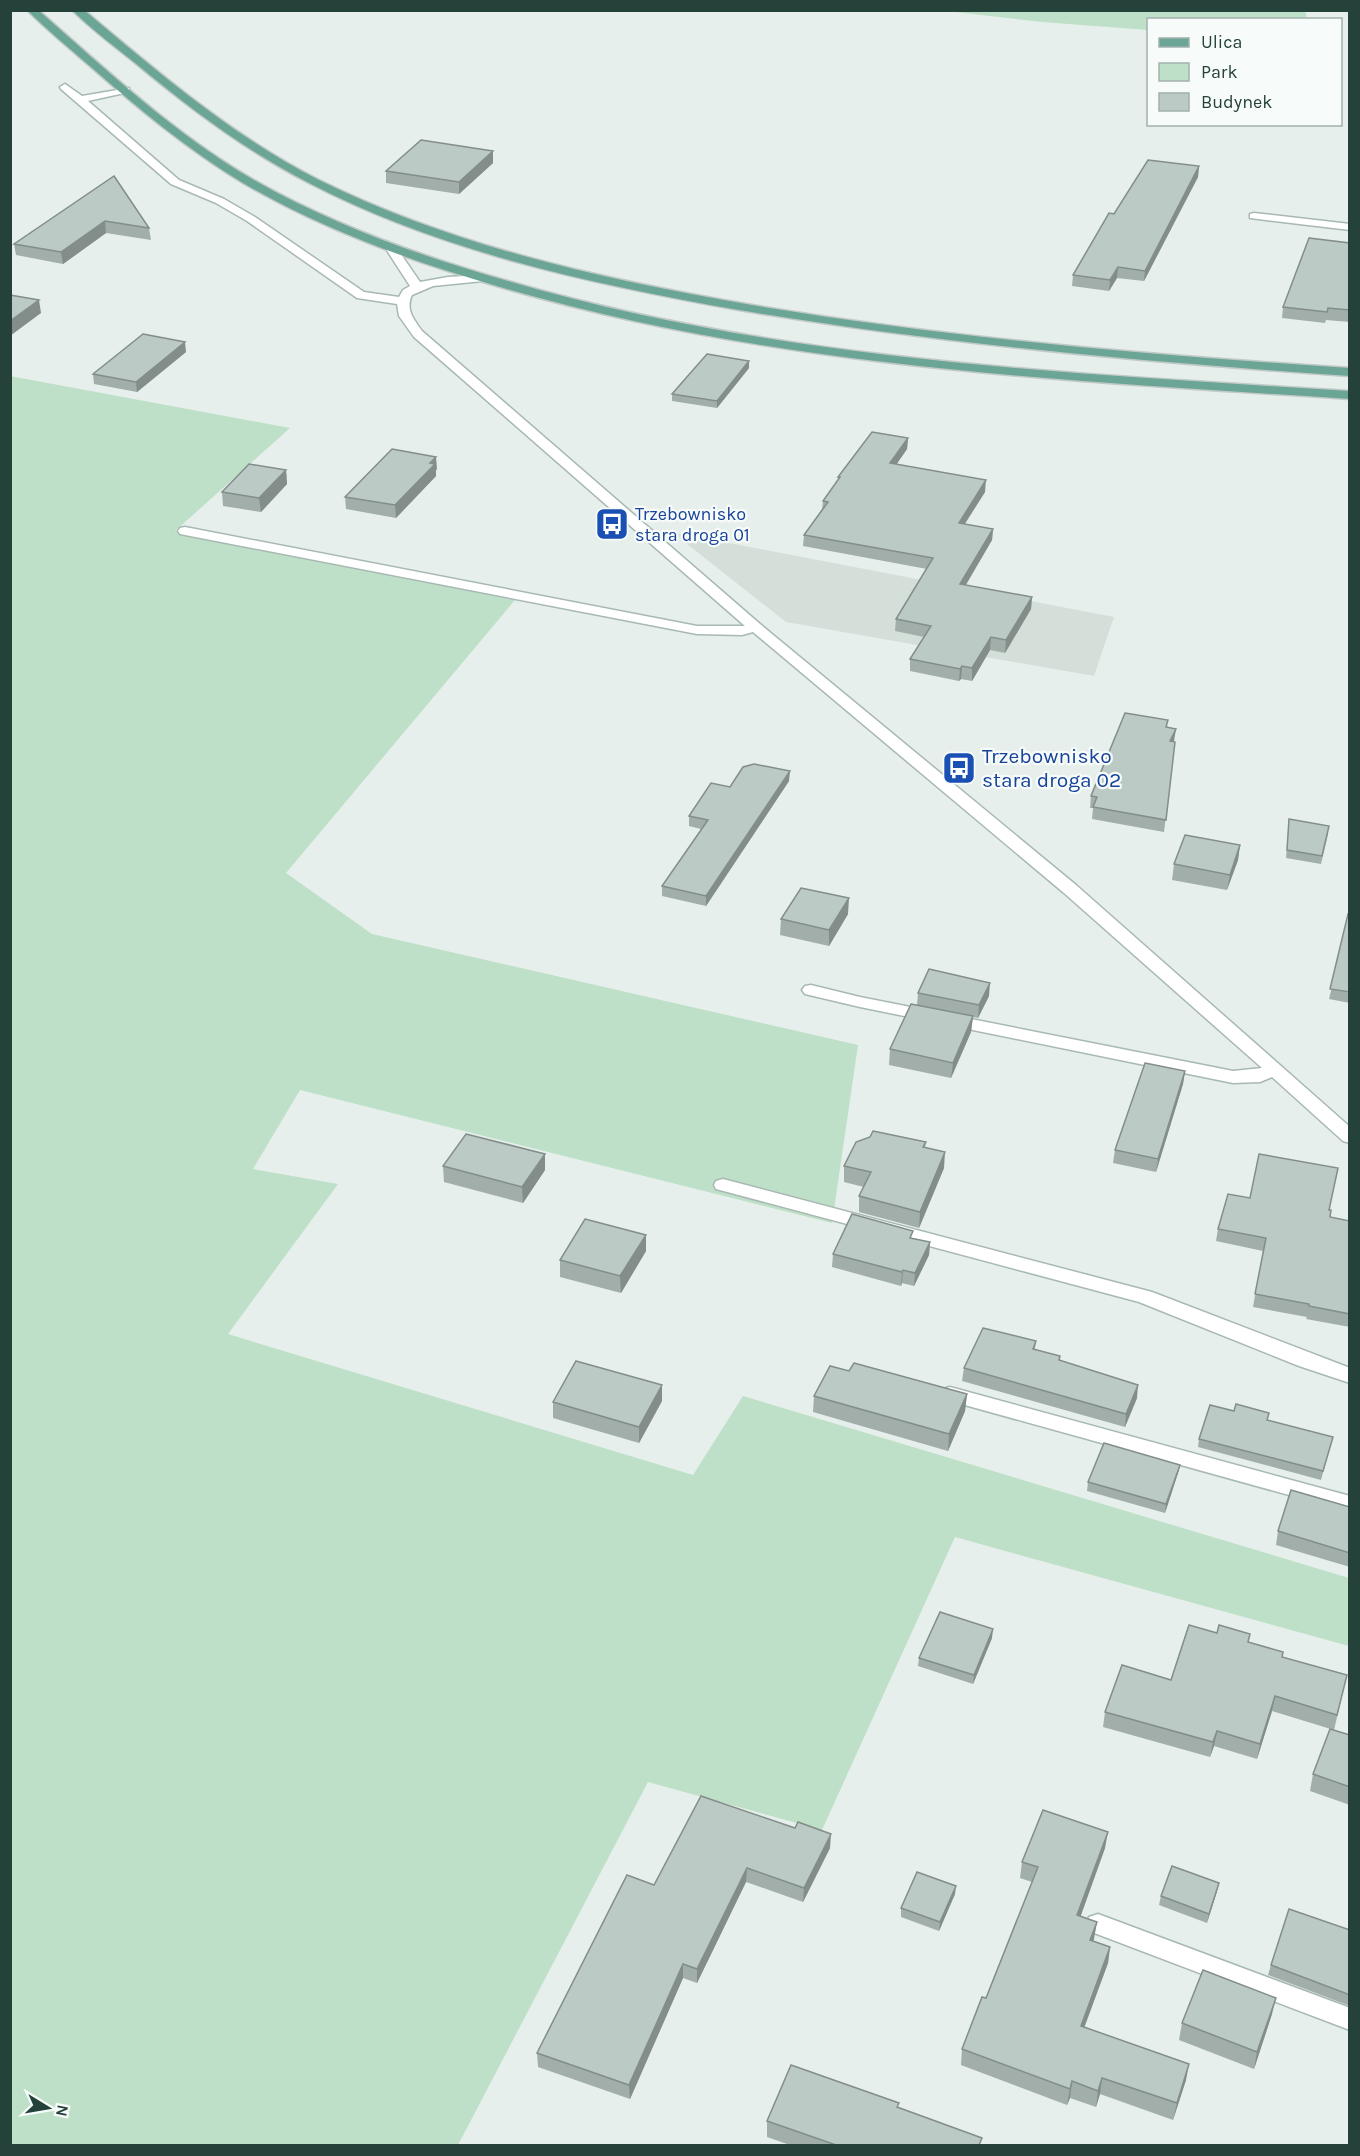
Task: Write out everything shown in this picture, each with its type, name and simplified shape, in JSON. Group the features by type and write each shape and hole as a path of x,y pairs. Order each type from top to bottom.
{"main road":[{"path":"32,10 125,90 204,153 245,179 295,206 392,249 479,278 641,320 808,349 1067,375 1350,395"},
{"path":"77,10 200,111 243,142 312,180 408,224 512,256 634,287 827,321 1101,354 1350,372"},
{"path":"808,349 849,338 847,328 827,321"}],"street":[{"path":"65,87 175,182 220,201 251,219 361,295 404,301"},
{"path":"79,99 125,90"},
{"path":"1254,216 1350,227"},
{"path":"392,249 416,285"},
{"path":"479,278 416,285 406,293 404,317 418,334 755,627 1070,889 1350,1137"},
{"path":"185,531 697,630 742,631 755,627"},
{"path":"811,990 860,1002 1233,1077 1260,1076 1273,1070"},
{"path":"723,1185 1145,1297 1306,1361 1350,1376"},
{"path":"950,1394 1350,1504"},
{"path":"1098,1924 1350,2019"}],"shaded area":[{"path":"672,532 1114,617 1094,676 786,622"}],"green space":[{"path":"947,11 1302,11 1306,13 1306,18 1147,18 1147,30 1042,22"},
{"path":"10,376 290,428 175,531 515,600 286,873 372,934 858,1045 832,1223 300,1090 253,1169 338,1184 228,1334 693,1475 743,1396 1349,1578 1349,1646 955,1537 822,1830 648,1782 458,2145 11,2145"}],"building":[{"path":"421,140 493,151 459,182 386,171"},
{"path":"1148,160 1199,166 1145,271 1118,267 1110,280 1073,275 1109,213 1114,214"},
{"path":"114,176 149,228 105,221 61,252 14,244"},
{"path":"1309,238 1350,243 1350,310 1328,308 1327,312 1283,307"},
{"path":"10,295 39,300 10,321"},
{"path":"143,334 185,342 136,382 93,374"},
{"path":"707,354 749,361 717,401 672,394"},
{"path":"872,432 908,438 890,463 986,480 959,523 993,529 960,584 1032,597 1006,640 991,637 972,668 962,666 960,669 910,659 931,626 896,619 933,558 804,535 828,502 823,501 840,477 838,477"},
{"path":"392,449 436,457 430,463 435,464 395,505 345,497"},
{"path":"249,464 286,470 259,498 222,492"},
{"path":"1125,713 1168,720 1166,727 1176,729 1170,741 1175,742 1166,820 1093,807 1097,797 1091,796"},
{"path":"754,764 790,771 706,896 662,886 708,820 689,816 711,783 730,787 743,767"},
{"path":"1289,819 1329,826 1322,856 1287,850"},
{"path":"1185,835 1240,845 1230,875 1174,864"},
{"path":"801,888 849,898 829,930 781,919"},
{"path":"1348,914 1350,915 1350,992 1330,989"},
{"path":"929,969 990,983 979,1005 918,993"},
{"path":"911,1004 973,1016 953,1063 890,1049"},
{"path":"1145,1063 1185,1071 1158,1159 1115,1150"},
{"path":"873,1131 926,1142 923,1147 945,1152 920,1212 859,1196 871,1172 844,1166 856,1142 870,1137"},
{"path":"466,1134 545,1154 522,1187 443,1166"},
{"path":"1259,1154 1338,1168 1329,1210 1331,1210 1330,1217 1350,1221 1350,1314 1255,1294 1266,1238 1218,1229 1228,1194 1250,1198"},
{"path":"852,1214 913,1231 910,1238 930,1242 915,1273 903,1270 902,1272 833,1254"},
{"path":"585,1219 646,1235 620,1276 560,1260"},
{"path":"983,1328 1036,1341 1033,1349 1060,1356 1059,1360 1138,1385 1126,1414 964,1368"},
{"path":"576,1361 662,1385 639,1427 553,1402"},
{"path":"854,1363 967,1394 949,1434 814,1396 830,1366 849,1371"},
{"path":"1236,1404 1269,1413 1267,1420 1333,1437 1323,1471 1199,1439 1210,1405 1234,1411"},
{"path":"1104,1443 1180,1465 1166,1504 1088,1482"},
{"path":"1291,1490 1350,1507 1350,1553 1278,1531"},
{"path":"940,1612 993,1629 974,1675 919,1658"},
{"path":"1189,1625 1217,1633 1219,1625 1250,1634 1248,1642 1283,1652 1282,1657 1347,1675 1337,1715 1275,1696 1260,1744 1217,1731 1213,1742 1105,1712 1122,1665 1171,1680"},
{"path":"1330,1729 1350,1735 1350,1787 1313,1774"},
{"path":"701,1796 795,1828 798,1822 831,1834 804,1888 747,1868 697,1969 683,1964 629,2085 537,2053 627,1875 654,1885"},
{"path":"1043,1810 1108,1832 1077,1915 1097,1922 1090,1940 1110,1947 1081,2026 1189,2064 1177,2103 1102,2078 1098,2091 1072,2081 1070,2089 962,2049 982,1997 986,1998 1038,1867 1022,1862"},
{"path":"1172,1866 1219,1883 1209,1914 1161,1896"},
{"path":"917,1872 956,1886 940,1922 901,1908"},
{"path":"1289,1909 1350,1930 1350,1995 1271,1965"},
{"path":"1203,1970 1276,1998 1257,2052 1182,2023"},
{"path":"791,2065 899,2103 897,2107 982,2138 979,2145 836,2145 767,2121"}],"place":[{"name":"Trzebownisko stara droga 01","path":"612,524"},
{"name":"Trzebownisko stara droga 02","path":"959,768"}]}
